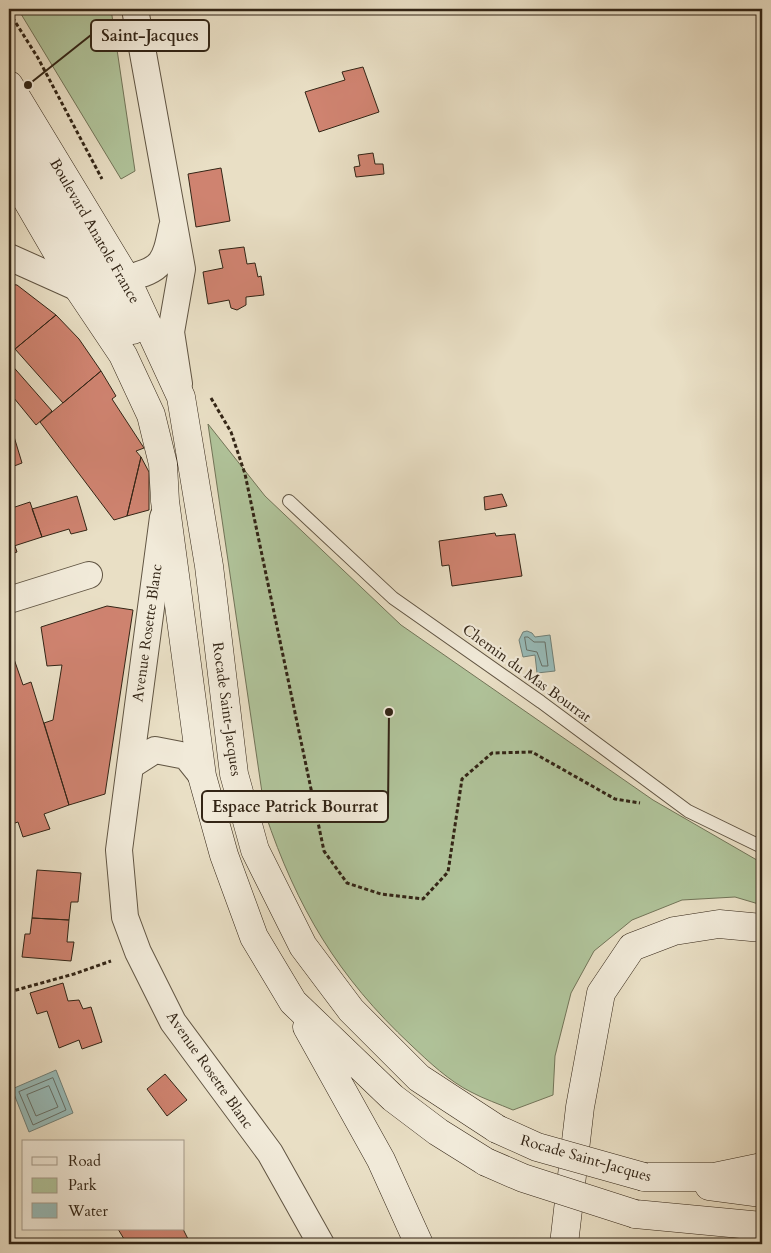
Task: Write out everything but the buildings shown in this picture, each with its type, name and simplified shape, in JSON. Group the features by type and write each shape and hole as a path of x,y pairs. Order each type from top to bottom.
{"main road":[{"name":"Boulevard Anatole France","path":"9,85 126,278 178,389"},
{"name":"Boulevard Anatole France","path":"9,122 142,344 178,389"},
{"path":"9,169 78,288 123,355 151,414 163,464 165,501 202,776 224,855 254,937 293,1002 380,1160 419,1244"},
{"name":"Rocade Saint-Jacques","path":"178,389 209,566 234,774 255,850 303,946 351,1010 420,1078 497,1129 537,1146 644,1177 762,1193"},
{"path":"564,1244 580,1107 601,994 632,947 674,931 719,924 762,928"},
{"path":"293,1002 393,1098 438,1132 486,1162 523,1178 635,1214 762,1226"},
{"path":"644,1177 714,1176 762,1167"}],"street":[{"path":"135,9 172,224 182,269 171,332 178,389"},
{"path":"126,278 149,273 166,256 172,224"},
{"path":"9,257 78,288"},
{"name":"Avenue Rosette Blanc","path":"165,501 119,850 125,917 138,952 173,1022 270,1154 321,1244"},
{"path":"9,600 88,575"},
{"path":"130,766 155,750 186,756 202,776"}],"lane":[{"name":"Chemin du Mas Bourrat","path":"289,501 393,598 541,702 688,811 762,847"}],"path":[{"path":"9,12 38,58 107,187"},
{"path":"208,393 231,432 245,474 324,851 347,883 381,894 423,899 448,872 462,779 492,753 532,752 615,798 642,803"},
{"path":"9,992 74,974 138,952"}],"green space":[{"path":"18,9 111,9 135,171 121,179"},
{"path":"208,424 265,496 401,625 653,800 762,863 762,905 735,897 682,900 632,920 594,951 571,993 555,1056 553,1095 513,1110 476,1095 447,1077 411,1045 362,993 341,967 306,910 277,847 265,813"}],"water":[{"path":"527,631 535,637 550,635 555,671 537,673 535,655 523,657 519,640 523,632"},
{"path":"56,1070 73,1113 29,1132 12,1089"}],"place":[{"name":"Saint-Jacques","path":"28,85"},
{"name":"Espace Patrick Bourrat","path":"389,712"}]}
